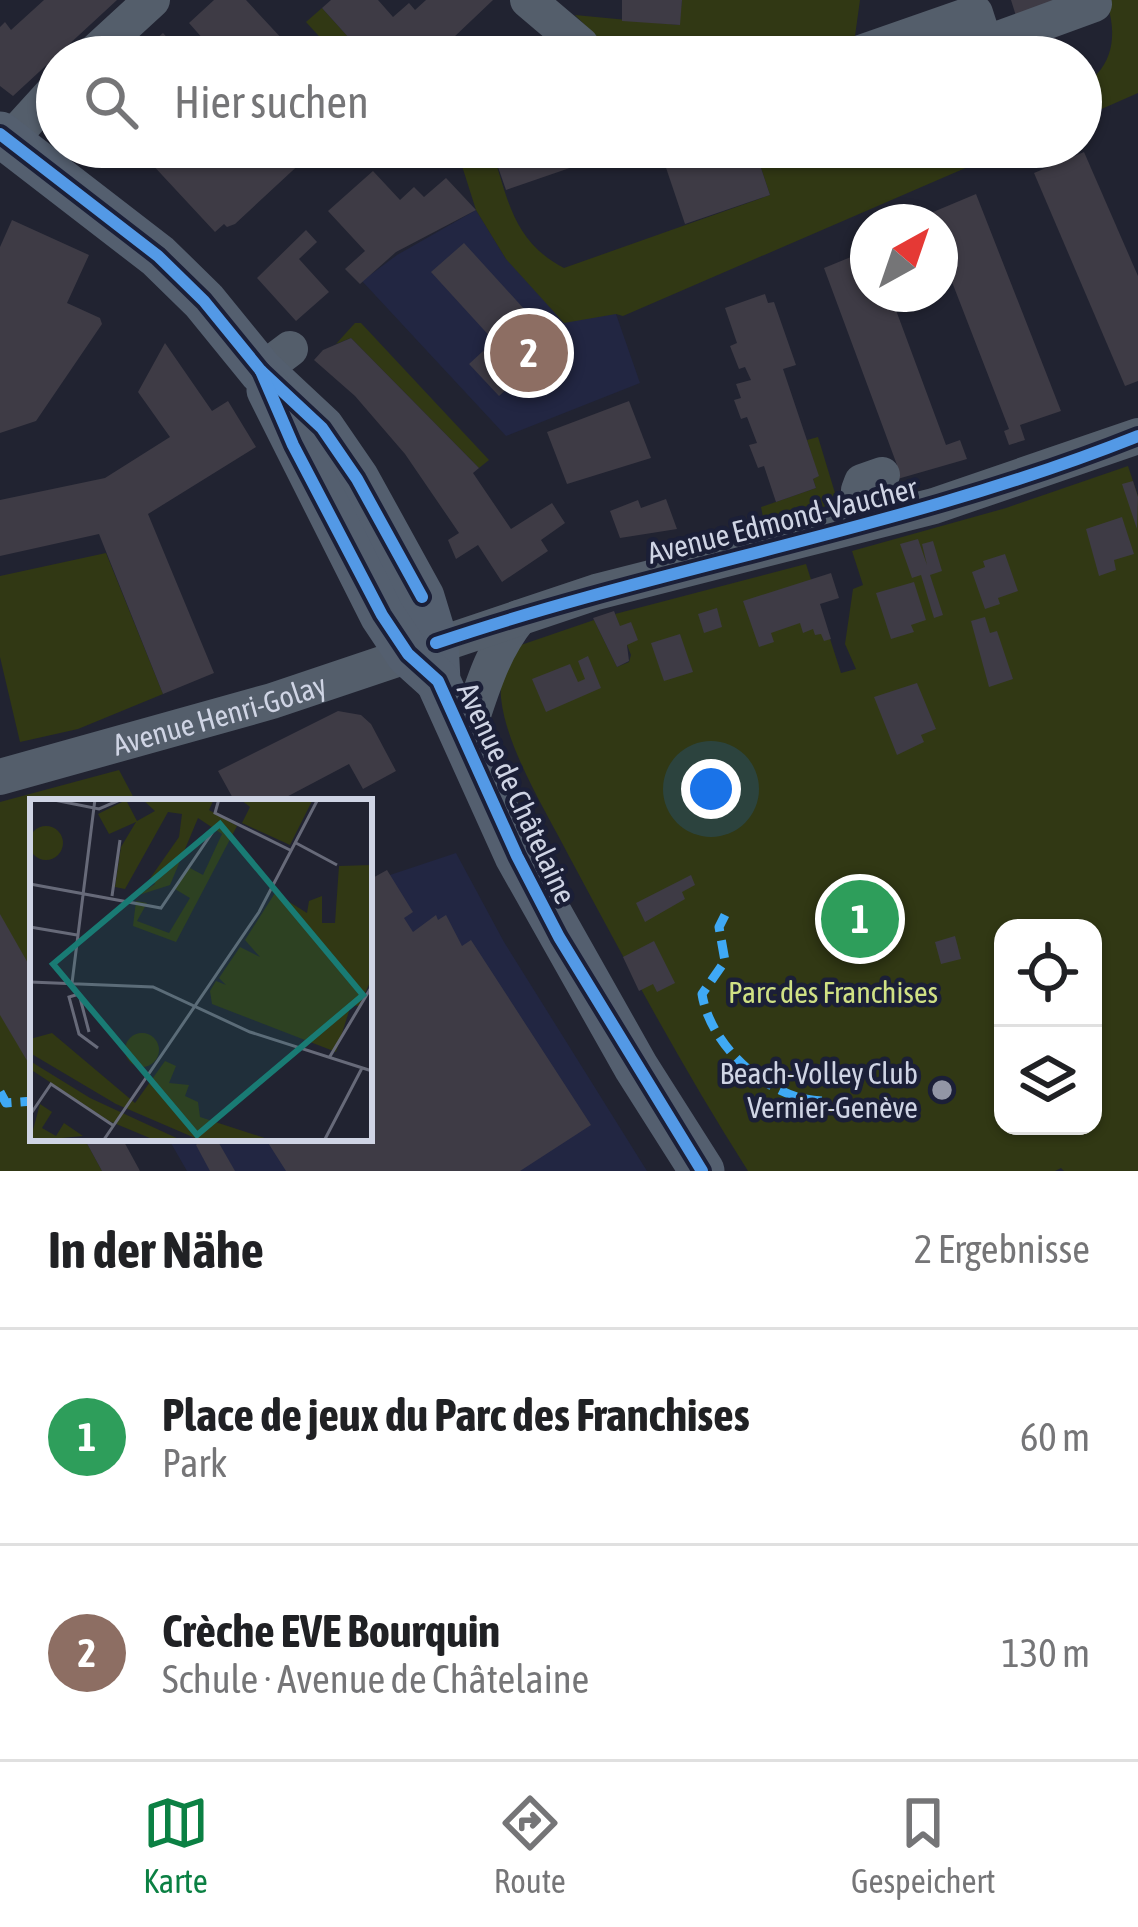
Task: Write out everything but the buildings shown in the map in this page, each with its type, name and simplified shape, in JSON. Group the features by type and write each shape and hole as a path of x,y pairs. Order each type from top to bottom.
{"main road":[{"name":"Avenue de Châtelaine","path":"4,138 36,163"},
{"name":"Avenue de Châtelaine","path":"43,168 158,256 204,302 275,360 357,478 422,597 427,659 517,856 559,937 702,1171"}],"street":[{"path":"113,36 152,0"},
{"path":"528,0 569,36"},
{"path":"1007,36 1094,4"},
{"path":"909,36 974,13 982,36"},
{"path":"4,138 36,108"},
{"name":"Avenue Edmond-Vaucher","path":"427,659 519,618 596,592 998,487 1138,436"},
{"path":"865,524 859,490 869,477 882,475"},
{"path":"464,741 489,665 519,618"},
{"name":"Avenue Henri-Golay","path":"0,777 206,722 357,674 427,659"}],"shaded area":[{"path":"476,210 506,259 616,314 640,383 506,436 362,281"},
{"path":"456,853 504,942 647,1171 187,1171 170,1141 372,1141 372,881"}],"green space":[{"path":"682,0 860,0 855,36 596,36 575,15 679,25"},
{"path":"1106,0 1138,0 1138,93 1102,109 1102,68 1112,26"},
{"path":"322,8 347,36 319,36 306,22"},
{"path":"463,168 498,168 523,231 533,245 564,268 770,195 761,168 965,168 882,204 850,204 850,218 623,316 564,323 506,259 476,210"},
{"path":"355,323 361,323 489,460 479,468 351,338 336,344"},
{"path":"818,437 838,503 764,522 761,507 816,488 813,479 818,476 807,440"},
{"name":"Parc des Franchises","path":"1128,466 1138,496 1138,1171 748,1171 656,1016 529,780 504,717 501,691 518,646 594,620 617,667 629,662 631,655 615,614 806,564 841,673 856,669 845,644 853,589 863,585 852,551 1006,508"},
{"path":"106,553 163,694 78,729 20,742 0,657 0,576"},
{"path":"119,770 134,799 30,799 30,1141 86,1141 102,1171 0,1171 0,802"}],"marked path":[{"path":"725,915 719,927 725,961 702,994 717,1033 745,1067 763,1080 782,1091 822,1101"},
{"path":"0,1092 6,1103 30,1101"}],"cycle path":[{"path":"0,134 36,162"},
{"path":"44,168 158,256 204,301 261,371 322,428 357,479 422,597"},
{"path":"261,371 293,445 382,615 408,654 438,681 559,937 702,1171"},
{"path":"436,643 523,615 965,496 1138,436"}],"place":[{"name":"Crèche EVE Bourquin","path":"529,353"},
{"name":"Place de jeux du Parc des Franchises","path":"860,919"},
{"name":"Beach-Volley Club Vernier-Genève","path":"942,1090"}]}
